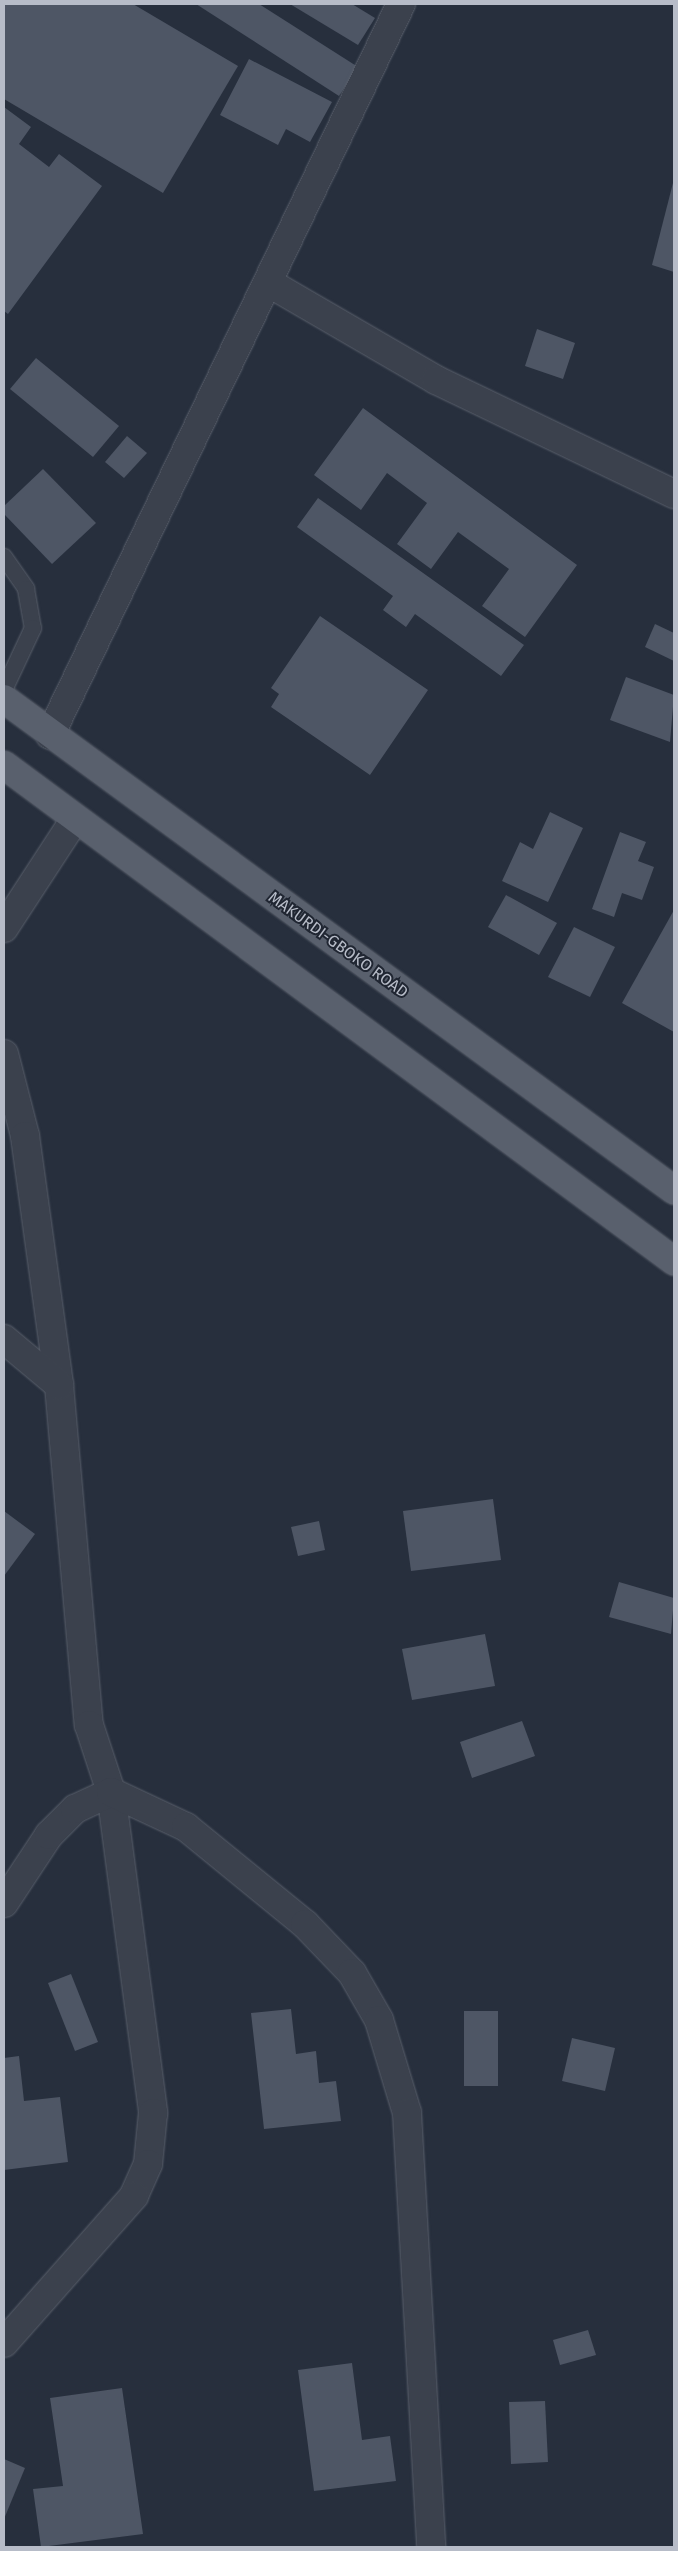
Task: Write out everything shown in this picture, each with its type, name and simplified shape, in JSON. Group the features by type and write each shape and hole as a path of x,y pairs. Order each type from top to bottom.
{"main road":[{"name":"MAKURDI-GBOKO ROAD","path":"4,699 50,735 674,1190"},
{"path":"4,765 674,1261"}],"street":[{"path":"50,735 269,283 401,4"},
{"path":"269,283 436,380 674,494"},
{"path":"4,928 75,819"},
{"path":"4,1054 25,1136 59,1385 89,1725 111,1792 153,2113 148,2164 144,2181 114,2222 4,2343"},
{"path":"4,1339 59,1385"},
{"path":"4,1903 49,1835 75,1809 111,1792"},
{"path":"111,1792 186,1827 305,1924 352,1973 379,2020 407,2113 431,2547"}],"lane":[{"path":"4,557 26,589 33,628 4,690"}],"building":[{"path":"4,4 133,4 238,66 163,193 4,99"},
{"path":"196,4 259,4 358,67 339,96"},
{"path":"290,4 352,4 375,18 358,45"},
{"path":"249,59 332,102 310,142 286,129 278,145 220,115"},
{"path":"4,107 31,127 19,144 49,167 59,154 102,186 8,314 4,311"},
{"path":"674,179 674,272 652,265"},
{"path":"537,329 575,343 563,379 525,366"},
{"path":"36,358 119,426 93,457 10,389"},
{"path":"363,408 577,565 525,637 482,606 509,569 458,532 431,569 397,544 427,503 387,473 361,510 314,475"},
{"path":"127,436 147,453 124,478 105,462"},
{"path":"43,469 96,523 52,564 4,514 4,506"},
{"path":"318,498 524,645 501,676 415,614 406,627 383,610 393,596 297,527"},
{"path":"320,616 428,690 370,775 271,707 279,694 271,688"},
{"path":"655,624 674,633 674,661 645,647"},
{"path":"626,677 674,695 670,742 610,720"},
{"path":"550,812 583,828 548,902 502,881 520,842 533,849"},
{"path":"620,832 646,842 638,861 654,867 642,900 622,893 614,917 592,909"},
{"path":"506,895 557,923 539,955 488,927"},
{"path":"674,910 674,1032 622,1003"},
{"path":"574,927 615,947 590,997 548,977"},
{"path":"493,1499 501,1560 411,1571 403,1511"},
{"path":"4,1511 35,1534 4,1576"},
{"path":"319,1521 325,1550 298,1556 291,1527"},
{"path":"619,1582 674,1598 671,1634 609,1617"},
{"path":"485,1634 495,1686 412,1700 402,1649"},
{"path":"522,1721 535,1756 472,1778 460,1742"},
{"path":"71,1974 98,2042 75,2051 48,1983"},
{"path":"291,2009 296,2054 316,2051 319,2083 336,2081 341,2121 264,2129 251,2013"},
{"path":"464,2011 498,2011 498,2086 464,2086"},
{"path":"572,2038 615,2048 605,2091 562,2081"},
{"path":"19,2056 24,2101 60,2097 68,2162 4,2170 4,2058"},
{"path":"588,2330 596,2355 560,2365 553,2340"},
{"path":"352,2363 362,2440 390,2436 396,2481 314,2491 298,2370"},
{"path":"122,2388 143,2534 41,2547 33,2489 63,2486 50,2398"},
{"path":"545,2401 548,2462 511,2464 509,2402"},
{"path":"4,2459 25,2468 4,2519"}]}
